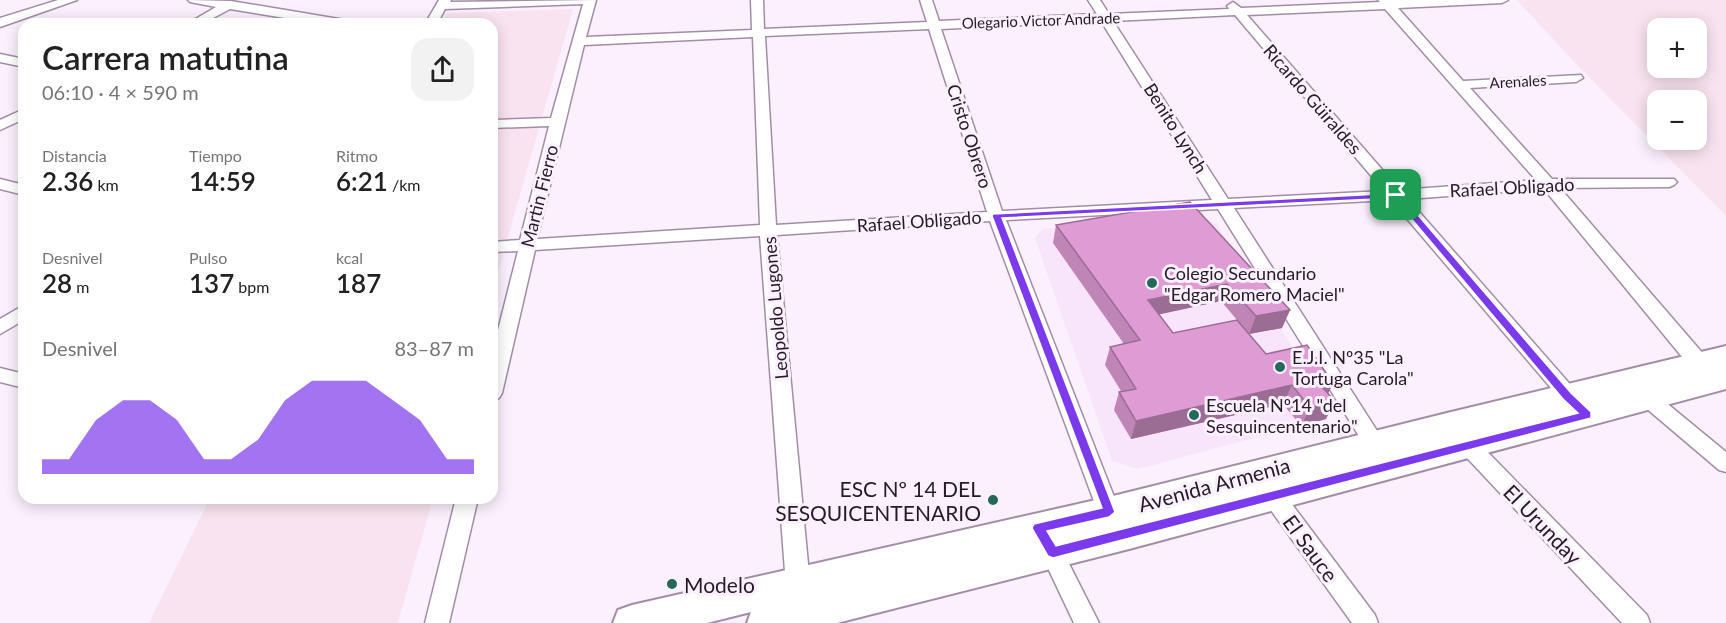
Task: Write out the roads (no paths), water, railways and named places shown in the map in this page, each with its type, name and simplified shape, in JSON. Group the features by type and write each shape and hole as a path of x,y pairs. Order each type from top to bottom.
{"main road":[{"name":"Avenida Armenia","path":"766,623 806,607 1046,540 1718,370"},
{"name":"Avenida Armenia","path":"632,623 806,607"}],"street":[{"path":"0,23 15,16 71,0"},
{"path":"194,0 234,3 310,18"},
{"path":"269,11 277,0"},
{"path":"435,18 444,3 590,0"},
{"name":"Martin Fierro","path":"498,368 557,122 590,0"},
{"name":"Leopoldo Lugones","path":"757,0 768,231 806,607"},
{"name":"Cristo Obrero","path":"926,0 996,216 1119,523"},
{"name":"Benito Lynch","path":"1095,0 1384,454"},
{"name":"Olegario Victor Andrade","path":"580,41 1106,17 1232,6 1502,0"},
{"path":"1385,2 1718,370"},
{"path":"205,18 234,3"},
{"name":"Ricardo Güiraldes","path":"1232,6 1577,405"},
{"path":"0,58 18,62"},
{"name":"Arenales","path":"1461,85 1576,78"},
{"path":"0,126 18,116"},
{"path":"498,124 557,122"},
{"name":"Rafael Obligado","path":"498,247 996,216 1396,195 1548,184 1669,182"},
{"path":"0,184 18,188"},
{"path":"0,328 18,315"},
{"path":"0,375 18,380"},
{"path":"1638,391 1726,464"},
{"name":"El Urunday","path":"1457,435 1638,623"},
{"name":"El Sauce","path":"1265,485 1366,623"},
{"path":"437,623 466,504"},
{"path":"1046,540 1087,623"}],"place":[{"name":"Colegio Secundario \"Edgar Romero Maciel\"","path":"1152,283"},
{"name":"E.J.I. Nº35 \"La Tortuga Carola\"","path":"1280,367"},
{"name":"Escuela Nº14 \"del Sesquincentenario\"","path":"1194,415"},
{"name":"ESC Nº 14 DEL SESQUICENTENARIO","path":"993,500"},
{"name":"Modelo","path":"672,584"}]}
